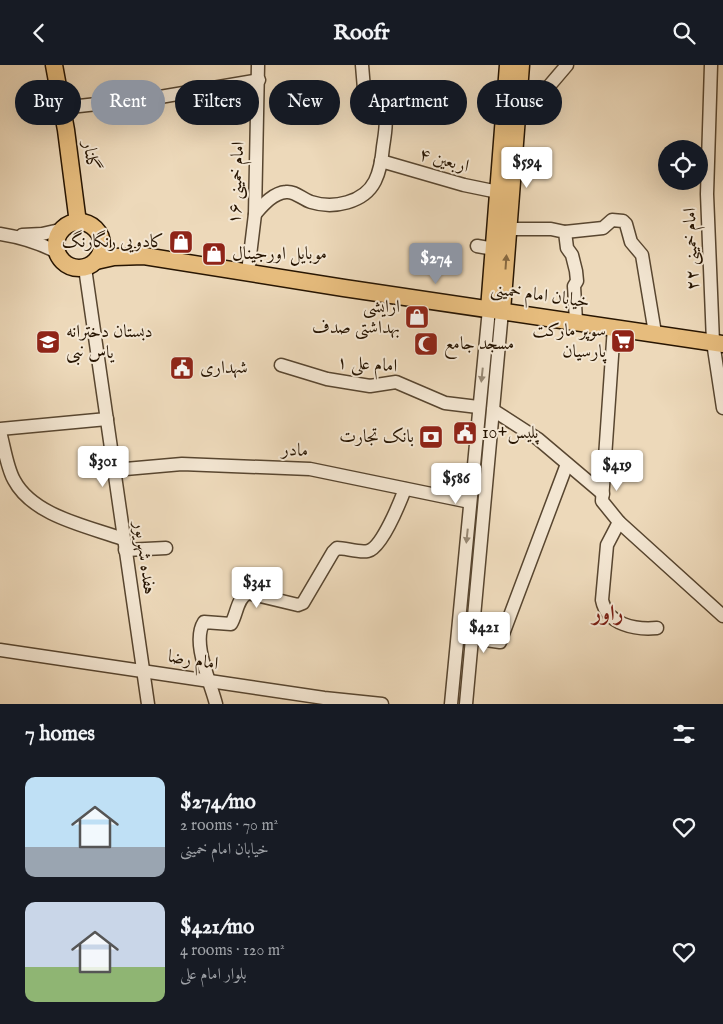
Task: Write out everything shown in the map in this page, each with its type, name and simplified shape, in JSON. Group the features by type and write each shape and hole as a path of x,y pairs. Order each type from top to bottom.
{"main road":[{"name":"گلنار","path":"54,65 56,80"},
{"path":"496,310 494,249 508,65"},
{"path":"520,80 521,65"},
{"name":"گلنار","path":"65,125 71,226"},
{"path":"496,310 508,229 517,125"},
{"path":"84,223 93,227 100,234 118,245 144,256 114,257 91,265 69,267 61,261 56,243 59,233 71,226 84,223"},
{"path":"91,265 101,253 102,243 100,234"},
{"name":"خیابان امام خمینی","path":"144,256 718,343"}],"street":[{"name":"امام خمینی ۱۶","path":"258,65 258,80"},
{"path":"255,214 269,199 285,192 292,192 311,202 338,205 355,200 367,192 375,181 381,161 385,123 384,113 382,109 365,101 362,65"},
{"path":"554,80 567,65"},
{"name":"امام خمینی ۲۲","path":"711,65 707,194 718,321 723,408"},
{"path":"81,106 175,94"},
{"name":"امام خمینی ۱۶","path":"248,272 255,214 257,125"},
{"name":"اربعین ۴","path":"381,161 464,185 498,192"},
{"path":"508,229 551,229 565,232 603,228 612,221 623,221 626,224 631,242 642,255 655,333"},
{"path":"0,234 42,234 71,226"},
{"path":"565,232 567,248 572,255 576,271 577,281 574,286 576,321"},
{"path":"13,235 41,244 57,252"},
{"path":"477,245 494,249"},
{"name":"هفده شهریور","path":"91,265 107,419 148,704"},
{"path":"451,704 478,407 496,310"},
{"path":"466,704 493,410 496,310"},
{"path":"614,327 602,501 619,522 723,616"},
{"name":"امام علی ۱","path":"281,365 327,379 370,386 396,382 445,403 478,407"},
{"path":"493,410 538,439 603,494"},
{"path":"107,419 0,430 13,480 29,500 49,513 124,544 166,549"},
{"path":"472,638 500,642 567,463"},
{"name":"مادر","path":"114,470 182,464 310,469 470,502"},
{"path":"216,704 199,642 204,622 230,624 241,599 248,593 298,605 303,603 332,552 337,548 367,552 373,549 389,525 405,489"},
{"path":"619,522 606,545 603,607 613,619 624,624 643,629 657,628"},
{"path":"0,638 5,651"},
{"name":"امام رضا","path":"5,651 143,670 323,701 382,704"}],"place":[{"name":"کادویی رنگارنگ","path":"181,242"},
{"name":"موبایل اورجینال","path":"214,254"},
{"name":"ارایشی بهداشتی صدف","path":"417,317"},
{"name":"سوپر مارکت پارسیان","path":"623,341"},
{"name":"دبستان دخترانه یاس نبی","path":"48,342"},
{"name":"مسجد جامع","path":"426,344"},
{"name":"شهداری","path":"182,368"},
{"name":"پلیس+10","path":"465,433"},
{"name":"بانک تجارت","path":"431,437"}],"district":[{"name":"راور","path":"608,614"}]}
